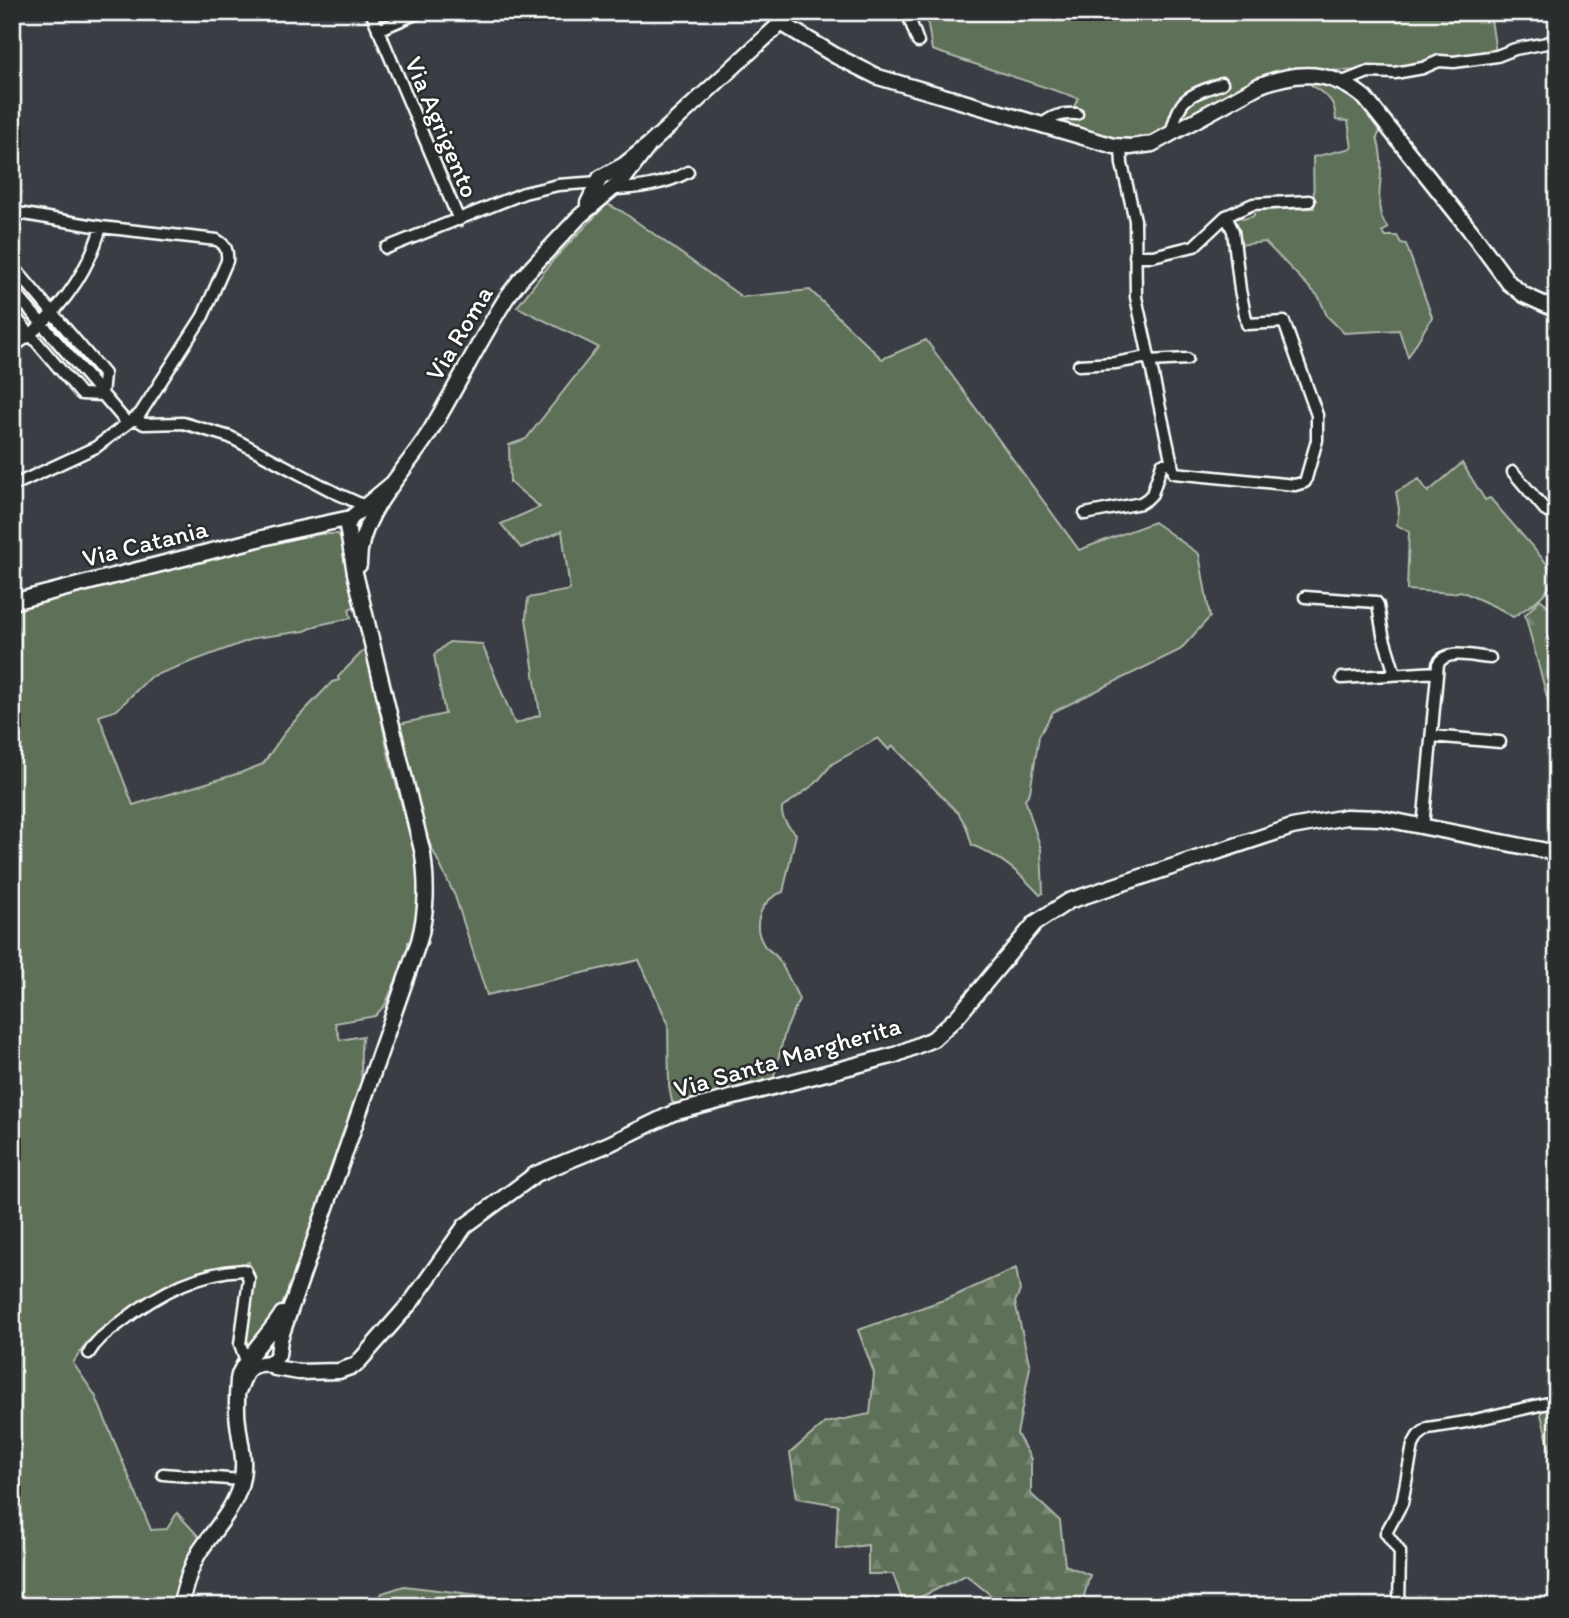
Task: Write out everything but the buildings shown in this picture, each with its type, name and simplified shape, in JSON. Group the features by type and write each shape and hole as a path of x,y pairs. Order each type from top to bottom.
{"street":[{"name":"Via Agrigento","path":"371,12 459,220"},
{"path":"378,30 420,12"},
{"path":"793,12 781,23 878,77 1117,147 1152,144 1275,79 1306,75 1343,82 1365,98 1516,291 1557,310"},
{"path":"906,12 918,42"},
{"name":"Via Roma","path":"393,483 429,432 508,297 520,280 604,187 600,178 624,173 650,144 781,23"},
{"path":"1343,82 1368,72 1395,73 1423,68 1439,61 1454,62 1497,56 1557,38"},
{"path":"1171,134 1180,106 1186,97 1222,83"},
{"path":"1040,125 1063,113 1077,114"},
{"path":"1117,147 1135,220 1136,297 1174,473 1295,485 1306,482 1317,440 1317,415 1284,322 1247,324 1233,231 1226,216"},
{"path":"386,248 524,193 558,185 649,185 680,177 688,172"},
{"path":"624,173 649,185"},
{"path":"1135,256 1153,256 1194,246 1226,216 1253,204 1309,201"},
{"path":"12,212 100,228 217,240 226,248 228,254 203,316 140,414 88,452 12,486"},
{"path":"12,348 43,324 82,274 96,244 100,228"},
{"path":"12,265 104,374 102,394"},
{"path":"12,289 102,394 131,421 144,424 183,423 230,437 365,506"},
{"path":"12,313 81,394 102,394"},
{"path":"1079,365 1149,359 1187,359"},
{"path":"1085,514 1141,503 1152,494 1162,464 1172,462"},
{"path":"1513,472 1547,512"},
{"path":"246,1361 262,1355 276,1359 298,1285 425,918 427,893 423,854 362,598 355,528 365,506 393,483"},
{"path":"355,528 393,483"},
{"name":"Via Catania","path":"12,602 290,531 355,528"},
{"path":"1305,597 1376,602 1395,674"},
{"path":"1423,827 1438,664 1444,655 1490,658"},
{"path":"1342,678 1437,672"},
{"path":"1432,736 1500,742"},
{"name":"Via Santa Margherita","path":"262,1355 284,1370 312,1372 348,1369 356,1365 420,1291 465,1226 528,1178 673,1114 915,1048 946,1029 1035,923 1056,907 1180,863 1318,821 1364,817 1557,853"},
{"path":"89,1353 99,1340 153,1299 187,1281 246,1271 249,1279 240,1343 246,1361 238,1380 238,1424 244,1452 241,1480 237,1494 188,1577 180,1606"},
{"path":"239,1390 246,1372 262,1355 298,1285"},
{"path":"278,1351 293,1367 312,1372"},
{"path":"1399,1606 1400,1552 1386,1533 1402,1503 1413,1445 1418,1436 1428,1428 1557,1401"},
{"path":"163,1474 241,1480"}],"green space":[{"path":"926,12 1490,12 1496,53 1455,58 1443,56 1424,65 1379,71 1295,70 1288,67 1286,71 1243,86 1176,125 1186,102 1226,86 1228,82 1224,79 1215,83 1214,80 1176,105 1167,131 1148,140 1127,138 1127,142 1113,141 1051,125 1064,118 1079,120 1083,111 1073,109 1078,98 932,50"},
{"path":"1317,80 1354,98 1381,130 1377,137 1381,157 1379,205 1383,221 1388,228 1382,232 1385,236 1397,236 1401,243 1406,244 1432,317 1408,357 1399,330 1344,333 1327,316 1319,297 1265,242 1238,245 1235,217 1239,215 1243,219 1254,216 1254,210 1314,208 1313,157 1352,148 1348,121 1336,120 1330,99 1312,86"},
{"path":"607,204 623,212 742,297 810,290 882,359 926,340 1079,550 1154,522 1199,554 1210,617 1180,650 1053,712 1039,736 1030,792 1025,799 1041,849 1043,893 1040,895 1009,866 972,845 959,814 893,746 889,750 878,738 832,764 816,783 782,808 784,819 796,834 783,892 763,907 758,929 764,945 779,960 799,999 785,1032 772,1084 682,1106 672,1102 669,1086 668,1023 639,960 487,995 455,896 425,834 399,724 445,714 434,655 449,642 482,644 515,724 540,715 526,618 528,598 570,590 562,531 521,548 501,524 540,507 510,482 509,445 526,439 598,347 517,307 554,259"},
{"path":"1462,463 1485,500 1490,498 1555,573 1545,593 1513,617 1461,591 1453,593 1407,590 1409,532 1397,525 1399,509 1396,492 1419,479 1428,492"},
{"path":"337,534 343,538 356,606 349,609 351,618 318,625 305,631 255,638 150,677 117,710 99,716 133,805 263,764 288,728 332,682 339,680 338,677 364,650 367,650 389,757 418,867 418,904 414,932 408,942 410,949 385,1005 375,1016 335,1023 340,1040 363,1036 361,1086 289,1291 279,1311 247,1356 245,1332 252,1285 249,1262 185,1280 148,1297 87,1342 73,1363 95,1395 151,1530 167,1529 177,1513 202,1540 175,1606 12,1606 12,608 280,540"},
{"path":"1540,599 1557,613 1557,724 1554,723 1525,615"},
{"path":"1016,1268 1020,1291 1015,1302 1030,1367 1017,1434 1031,1459 1031,1494 1060,1521 1065,1565 1090,1575 1081,1606 1004,1606 966,1575 904,1605 893,1574 868,1574 868,1545 836,1549 838,1505 797,1498 790,1453 825,1423 870,1414 874,1373 858,1330 952,1297"},
{"path":"1557,1406 1557,1475 1540,1411"},
{"path":"404,1586 495,1597 501,1606 374,1606 382,1593"}]}
